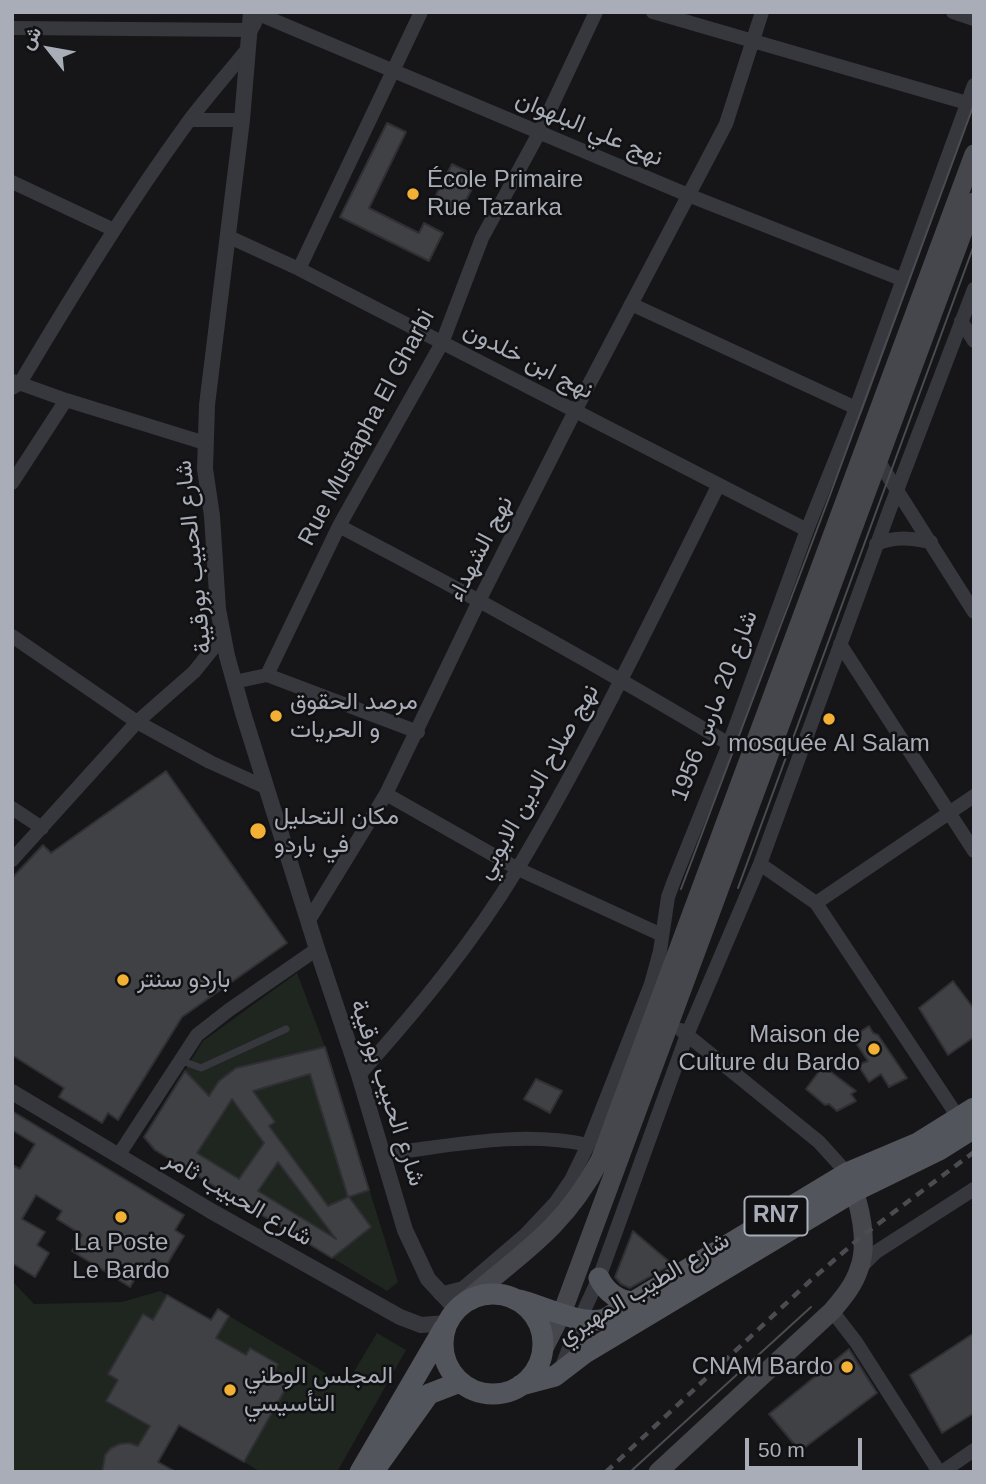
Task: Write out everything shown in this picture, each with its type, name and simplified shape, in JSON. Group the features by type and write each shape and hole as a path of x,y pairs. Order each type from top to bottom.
{"main road":[{"name":"شارع 20 مارس 1956","path":"455,1312 540,1240 566,1213 600,1160 662,1018 878,459 974,154"},
{"name":"شارع 20 مارس 1956","path":"662,1018 865,442 974,202"},
{"path":"542,1352 571,1316 662,1042 662,1018"},
{"name":"شارع الطيب المهيري","path":"519,1300 571,1316 594,1321 605,1319 851,1182 939,1150 968,1118"},
{"path":"658,1472 832,1311 849,1290 859,1269 863,1248 851,1182"},
{"name":"شارع الطيب المهيري","path":"521,1385 558,1373 851,1182"},
{"path":"599,1278 614,1296 622,1301 635,1302"},
{"name":"RN7","path":"455,1312 485,1294 496,1293 519,1300"},
{"path":"519,1300 533,1314 542,1332 542,1352 537,1368 521,1385"},
{"path":"375,1472 429,1394 460,1382 452,1374 443,1354 442,1344 455,1312"},
{"path":"360,1472 455,1312"},
{"name":"RN7","path":"460,1382 476,1391 494,1394 521,1385"}],"street":[{"path":"299,269 421,12"},
{"name":"Rue Mustapha El Gharbi","path":"267,675 339,526 442,343 482,238 539,133 596,12"},
{"path":"653,12 967,103"},
{"name":"نهج الشهداء","path":"309,920 386,794 575,411 731,112 762,12"},
{"path":"953,12 974,19"},
{"name":"نهج علي البلهوان","path":"258,13 688,195 901,279"},
{"name":"شارع الحبيب بورقيبة","path":"258,13 250,39 209,382 205,443 206,479 212,516 218,609 234,682 317,950 359,1075 405,1230 428,1279 455,1312"},
{"path":"12,28 250,39"},
{"path":"205,443 15,384 114,230 250,39"},
{"name":"شارع 20 مارس 1956","path":"440,1294 463,1287 526,1234 556,1202 571,1180 588,1145 651,984 672,887 856,408 974,85"},
{"path":"191,120 242,120"},
{"path":"12,182 114,230"},
{"name":"نهج ابن خلدون","path":"227,236 299,269 807,530"},
{"path":"558,1373 565,1363 571,1316 599,1278 687,1035 760,863 896,491 974,289"},
{"path":"631,304 856,408"},
{"path":"961,321 974,341"},
{"path":"12,483 66,400"},
{"path":"865,442 974,611"},
{"name":"نهج صلاح الدين الايوبي","path":"359,1075 442,978 517,869 622,680 718,486"},
{"path":"339,526 480,599 729,744"},
{"path":"877,544 890,538 905,537 930,542"},
{"path":"12,636 137,722 210,762 267,788"},
{"path":"12,860 137,722 180,686 223,636"},
{"path":"840,644 974,851"},
{"path":"234,682 267,675 418,732"},
{"path":"386,794 517,869 662,935"},
{"path":"816,903 974,796"},
{"path":"12,808 42,828"},
{"path":"760,863 816,903 968,1118"},
{"path":"118,1156 197,1035 317,950"},
{"path":"662,1018 687,1035 729,1072 819,1142 851,1182"},
{"name":"شارع الحبيب ثامر","path":"12,1092 276,1249 400,1317 421,1325 455,1312"},
{"path":"383,1154 522,1137 552,1138 588,1145"},
{"path":"859,1269 876,1252 974,1189"},
{"path":"832,1311 856,1342 940,1472 974,1450"}],"lane":[{"path":"180,1060 201,1068 286,1029"}],"shaded area":[{"path":"297,973 325,1047 398,1282 387,1291 155,1150 144,1137 203,1041"},
{"path":"12,1281 34,1304 122,1302 160,1291 167,1295 106,1401 150,1426 138,1446 124,1444 108,1452 102,1464 102,1472 12,1472"},
{"path":"229,1316 346,1385 377,1333 406,1350 337,1472 261,1472 244,1462 290,1381 274,1371 278,1363 251,1348 246,1355 216,1338"}],"building":[{"path":"387,123 406,132 369,208 419,233 424,223 443,233 429,261 340,217"},
{"path":"452,164 478,177 459,214 433,201"},
{"name":"باردو سنتر","path":"166,771 287,943 182,1017 118,1120 108,1113 102,1123 59,1097 64,1088 12,1055 12,878 43,845 51,853"},
{"path":"953,981 974,1009 974,1037 948,1055 919,1008"},
{"name":"Maison de Culture du Bardo","path":"869,1026 907,1078 889,1087 881,1074 869,1082 858,1065 868,1061 852,1037"},
{"path":"325,1047 369,1190 349,1197 371,1227 332,1258 155,1150 144,1137 185,1071 209,1096 219,1081 236,1068","holes":["310,1074 348,1197 328,1206 269,1126 275,1122 253,1091","232,1099 264,1143 239,1179 197,1153","278,1162 336,1239 258,1191"]},
{"path":"823,1066 856,1091 851,1094 856,1101 837,1111 806,1089"},
{"path":"536,1079 562,1091 550,1113 524,1099"},
{"name":"La Poste Le Bardo","path":"12,1111 184,1215 175,1230 184,1236 166,1266 158,1261 152,1270 143,1265 130,1287 72,1251 82,1235 57,1219 62,1211 36,1195 22,1219 45,1232 37,1245 49,1253 35,1277 12,1263 12,1165 20,1169 35,1144 12,1130"},
{"path":"633,1231 672,1264 630,1288 615,1277"},
{"name":"المجلس الوطني التأسيسي","path":"167,1295 211,1320 218,1309 229,1316 216,1338 246,1355 250,1348 278,1364 274,1371 290,1381 244,1462 179,1425 158,1462 176,1472 102,1472 105,1455 111,1448 129,1443 138,1446 150,1426 106,1401 118,1380 108,1374 143,1314 153,1320"},
{"path":"974,1333 974,1413 942,1433 910,1375"},
{"name":"CNAM Bardo","path":"849,1349 877,1393 800,1451 769,1414"}],"tram line":[{"path":"681,889 974,104"},
{"path":"738,888 974,245"},
{"path":"630,1472 811,1307"}],"railway":[{"path":"606,1472 810,1281 862,1236 974,1152"}],"place":[{"name":"École Primaire Rue Tazarka","path":"413,194"},
{"name":"مرصد الحقوق و الحريات","path":"276,716"},
{"name":"mosquée Al Salam","path":"829,719"},
{"name":"مكان التحليل في باردو","path":"258,831"},
{"name":"باردو سنتر","path":"123,980"},
{"name":"Maison de Culture du Bardo","path":"874,1049"},
{"name":"La Poste Le Bardo","path":"121,1217"},
{"name":"CNAM Bardo","path":"847,1367"},
{"name":"المجلس الوطني التأسيسي","path":"230,1390"}]}
